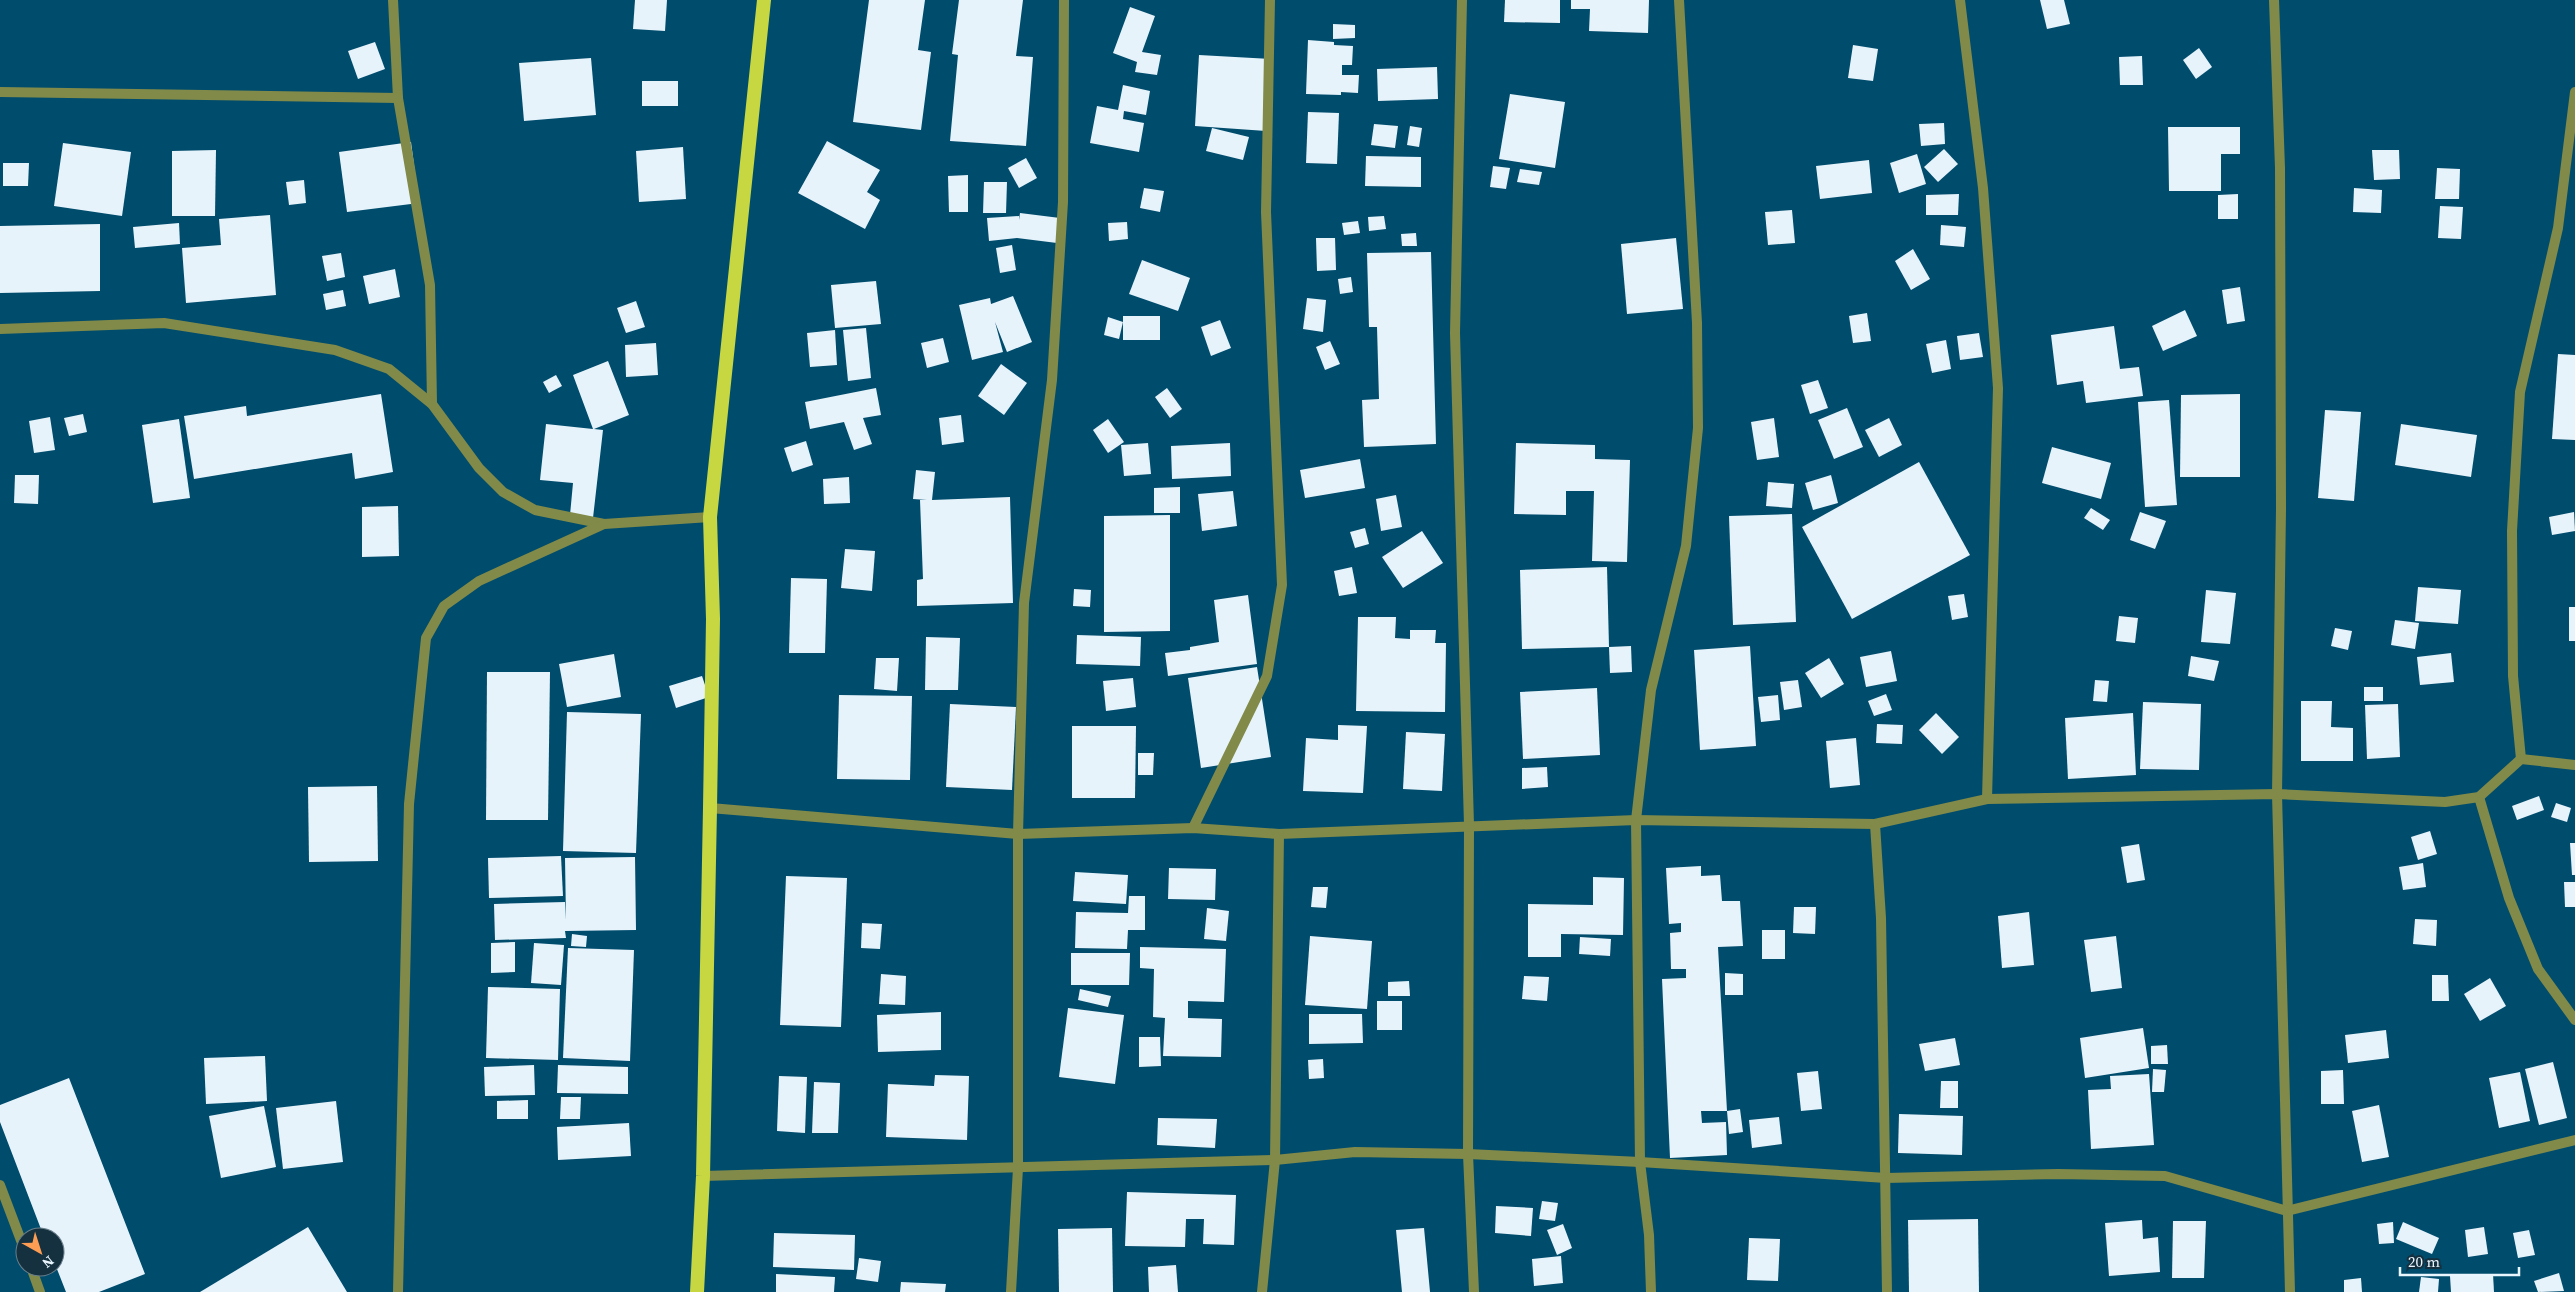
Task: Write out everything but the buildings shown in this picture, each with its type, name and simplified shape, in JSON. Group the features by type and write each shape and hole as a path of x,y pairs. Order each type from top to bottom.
{"highway":[{"path":"697,1292 703,1176 710,808 713,619 710,517 764,0"}],"street":[{"path":"393,0 398,98 430,286 432,404"},
{"path":"1011,1292 1018,1168 1018,834 1024,603 1052,380 1063,212 1064,0"},
{"path":"1193,828 1267,676 1282,585 1266,212 1270,0"},
{"path":"1462,0 1455,333 1469,826 1468,1154 1474,1292"},
{"path":"1651,1292 1649,1235 1640,1162 1636,820 1651,690 1686,546 1698,428 1697,323 1679,0"},
{"path":"1960,0 1983,188 1998,388 1986,799"},
{"path":"2274,0 2280,168 2281,509 2277,794 2290,1292"},
{"path":"0,92 398,98"},
{"path":"2521,759 2513,676 2512,531 2520,392 2558,228 2575,92"},
{"path":"0,329 164,323 336,350 389,370 432,404 479,468 503,492 535,510 604,524 710,517"},
{"path":"398,1292 410,804 426,638 444,606 479,581 604,524"},
{"path":"710,808 1018,834 1193,828 1279,834 1636,820 1875,824 1986,799 2277,794 2445,802 2479,797 2521,759 2575,765"},
{"path":"2479,797 2509,898 2538,969 2575,1020"},
{"path":"1875,824 1880,918 1888,1292"},
{"path":"1262,1292 1276,1160 1279,834"},
{"path":"703,1176 1276,1160 1355,1152 1468,1154 1640,1162 1886,1178 2058,1174 2165,1176 2287,1211 2575,1140"},
{"path":"0,1186 16,1227"},
{"path":"35,1277 40,1292"}]}
